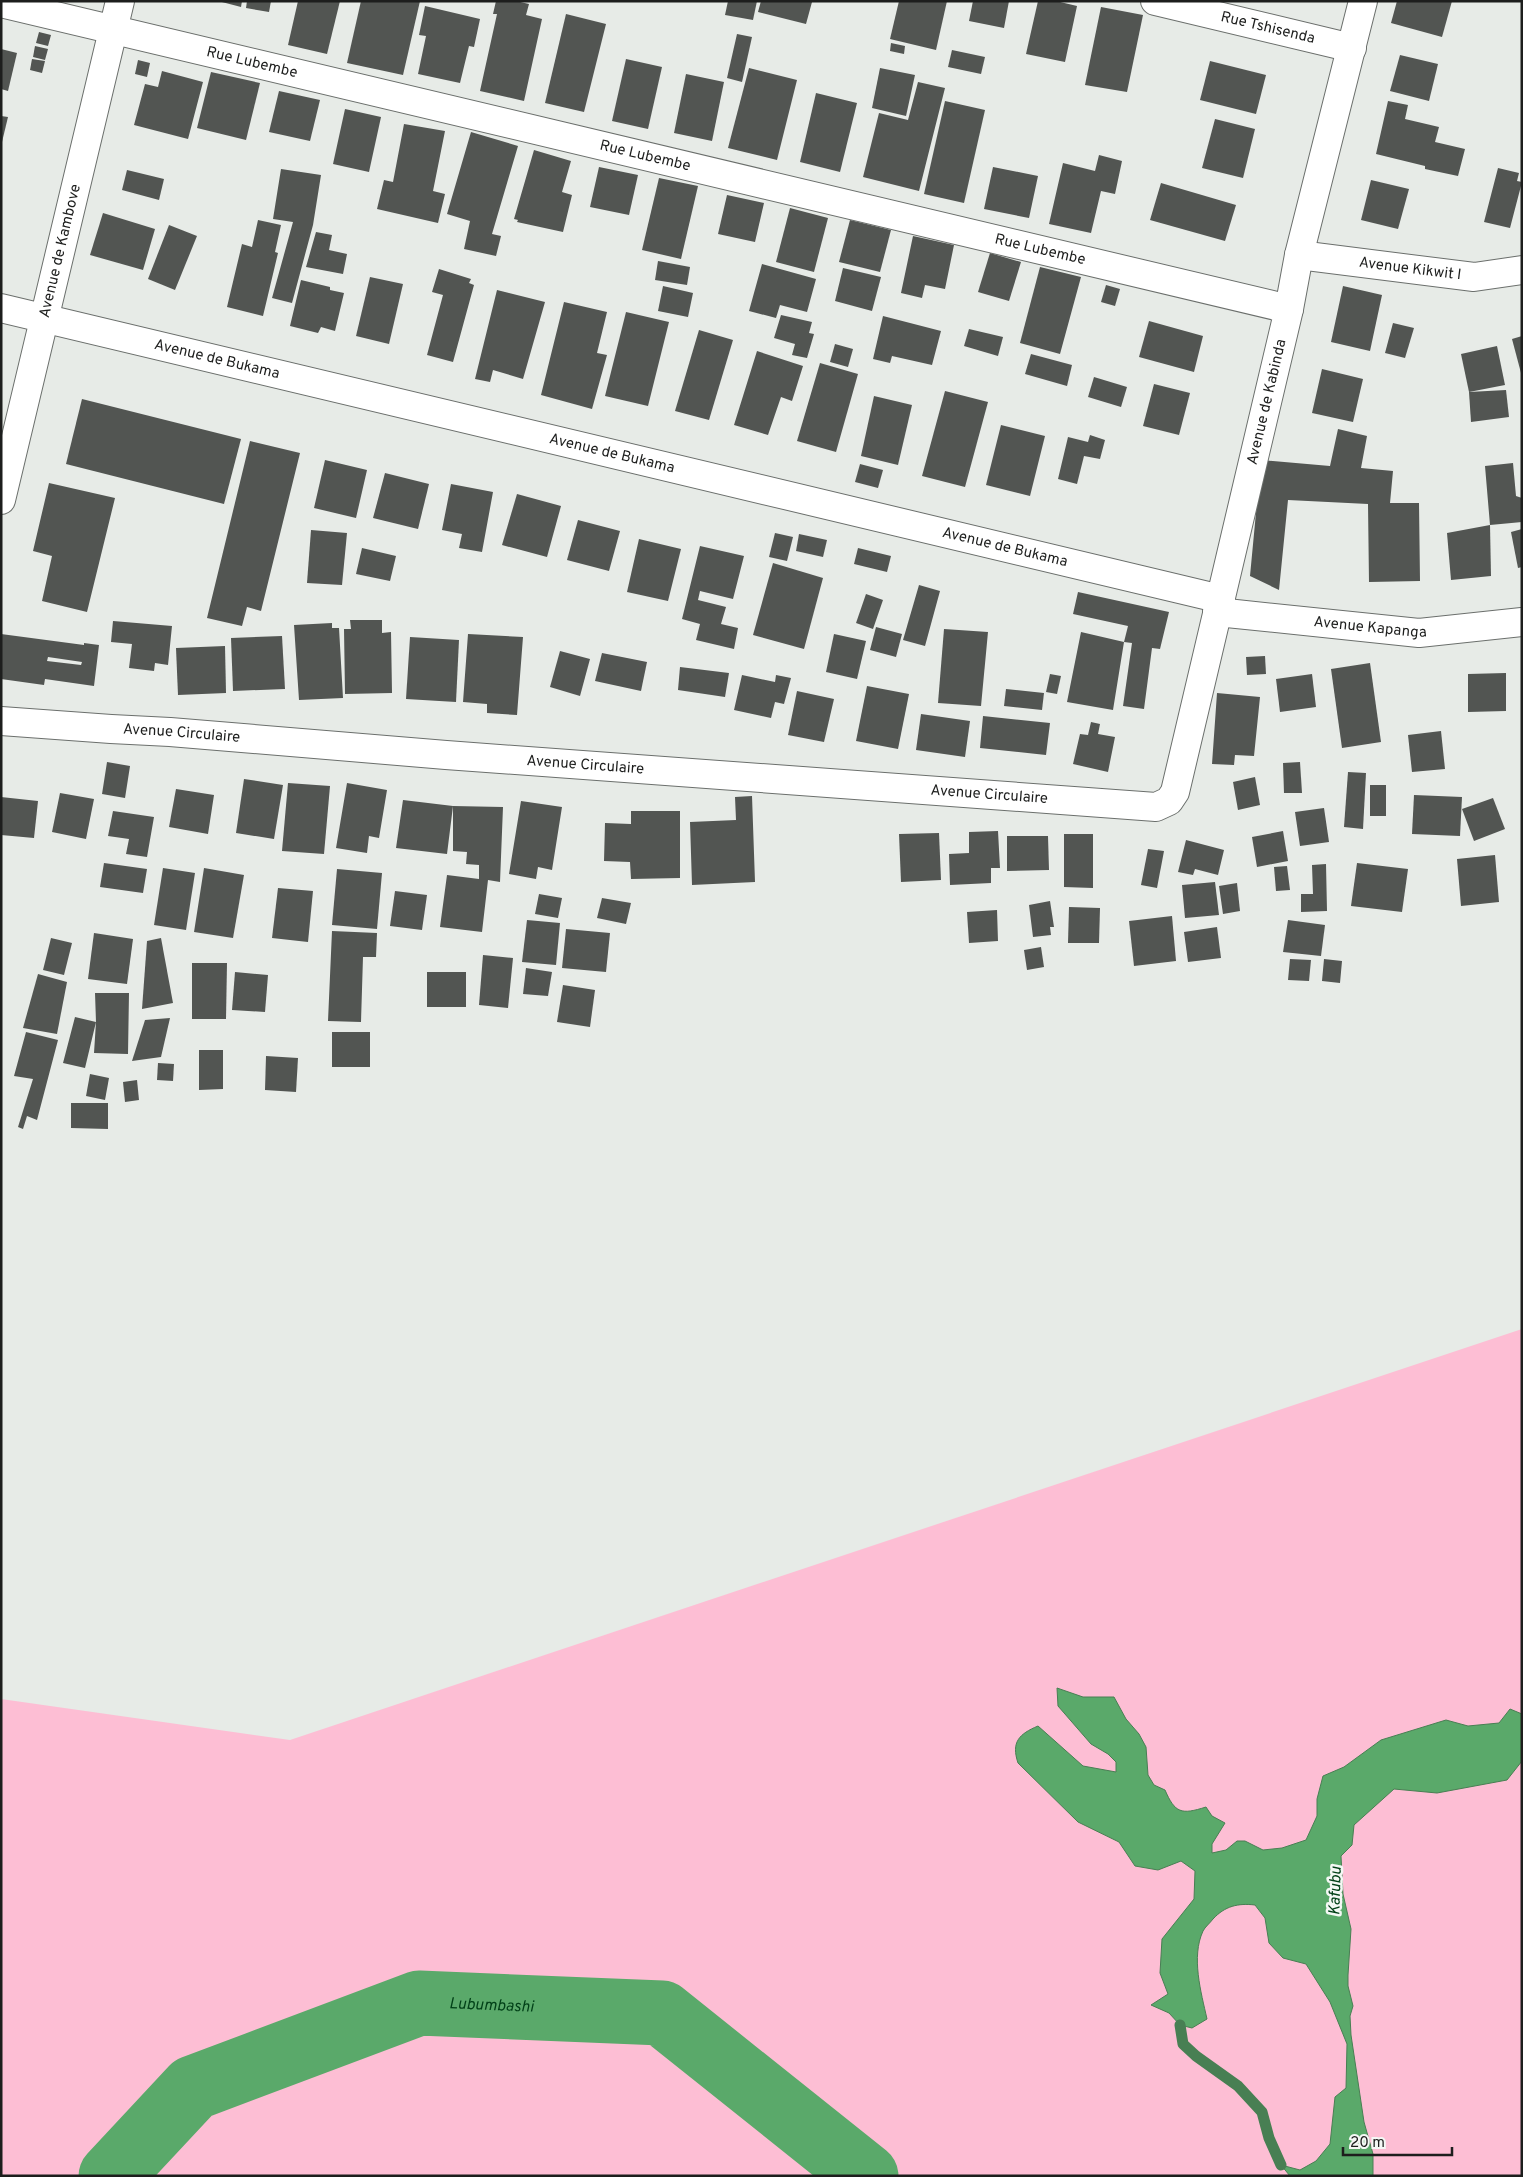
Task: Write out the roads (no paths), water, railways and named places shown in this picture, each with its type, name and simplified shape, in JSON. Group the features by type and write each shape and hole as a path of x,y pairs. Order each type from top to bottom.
{"street":[{"name":"Avenue de Kambove","path":"1,500 120,1"},
{"name":"Rue Tshisenda","path":"1154,1 1352,48"},
{"name":"Avenue de Kabinda","path":"1169,801 1175,792 1289,309 1299,255 1363,1"},
{"name":"Rue Lubembe","path":"1,3 1289,309"},
{"name":"Avenue Kikwit I","path":"1299,255 1474,277 1522,270"},
{"name":"Avenue de Bukama","path":"1,308 1219,605"},
{"name":"Avenue Kapanga","path":"1219,605 1419,634 1522,622"},
{"name":"Avenue Circulaire","path":"1,721 170,732 446,755 1156,807 1169,801"}],"water":[{"name":"Kafubu","path":"1057,1688 1083,1697 1114,1697 1126,1719 1139,1734 1146,1747 1148,1775 1154,1785 1165,1790 1176,1808 1190,1811 1206,1807 1212,1816 1225,1823 1212,1844 1212,1853 1226,1850 1237,1841 1245,1841 1263,1850 1282,1848 1306,1840 1317,1816 1317,1799 1323,1776 1344,1767 1381,1740 1446,1720 1468,1726 1499,1723 1510,1709 1522,1714 1522,1761 1507,1780 1437,1793 1394,1789 1354,1825 1352,1845 1341,1856 1343,1894 1351,1929 1348,1986 1353,2006 1350,2016 1351,2035 1364,2122 1373,2154 1373,2176 1290,2176 1281,2165 1300,2170 1316,2161 1330,2144 1335,2097 1346,2088 1347,2044 1330,2002 1306,1964 1283,1958 1269,1943 1265,1918 1255,1905 1237,1905 1227,1908 1206,1926 1203,1931 1199,1941 1197,1963 1207,2019 1192,2028 1180,2025 1169,2013 1151,2005 1168,1994 1160,1973 1162,1939 1194,1899 1195,1871 1181,1861 1158,1870 1135,1866 1119,1842 1078,1822 1018,1763 1016,1744 1018,1740 1026,1732 1038,1726 1083,1766 1116,1772 1116,1762 1108,1754 1091,1744 1058,1706"}],"waterway":[{"name":"Lubumbashi","path":"111,2176 193,2088 419,2003 662,2013 866,2176"},
{"path":"1180,2025 1183,2044 1196,2056 1238,2086 1262,2112 1269,2138 1281,2165"}]}
